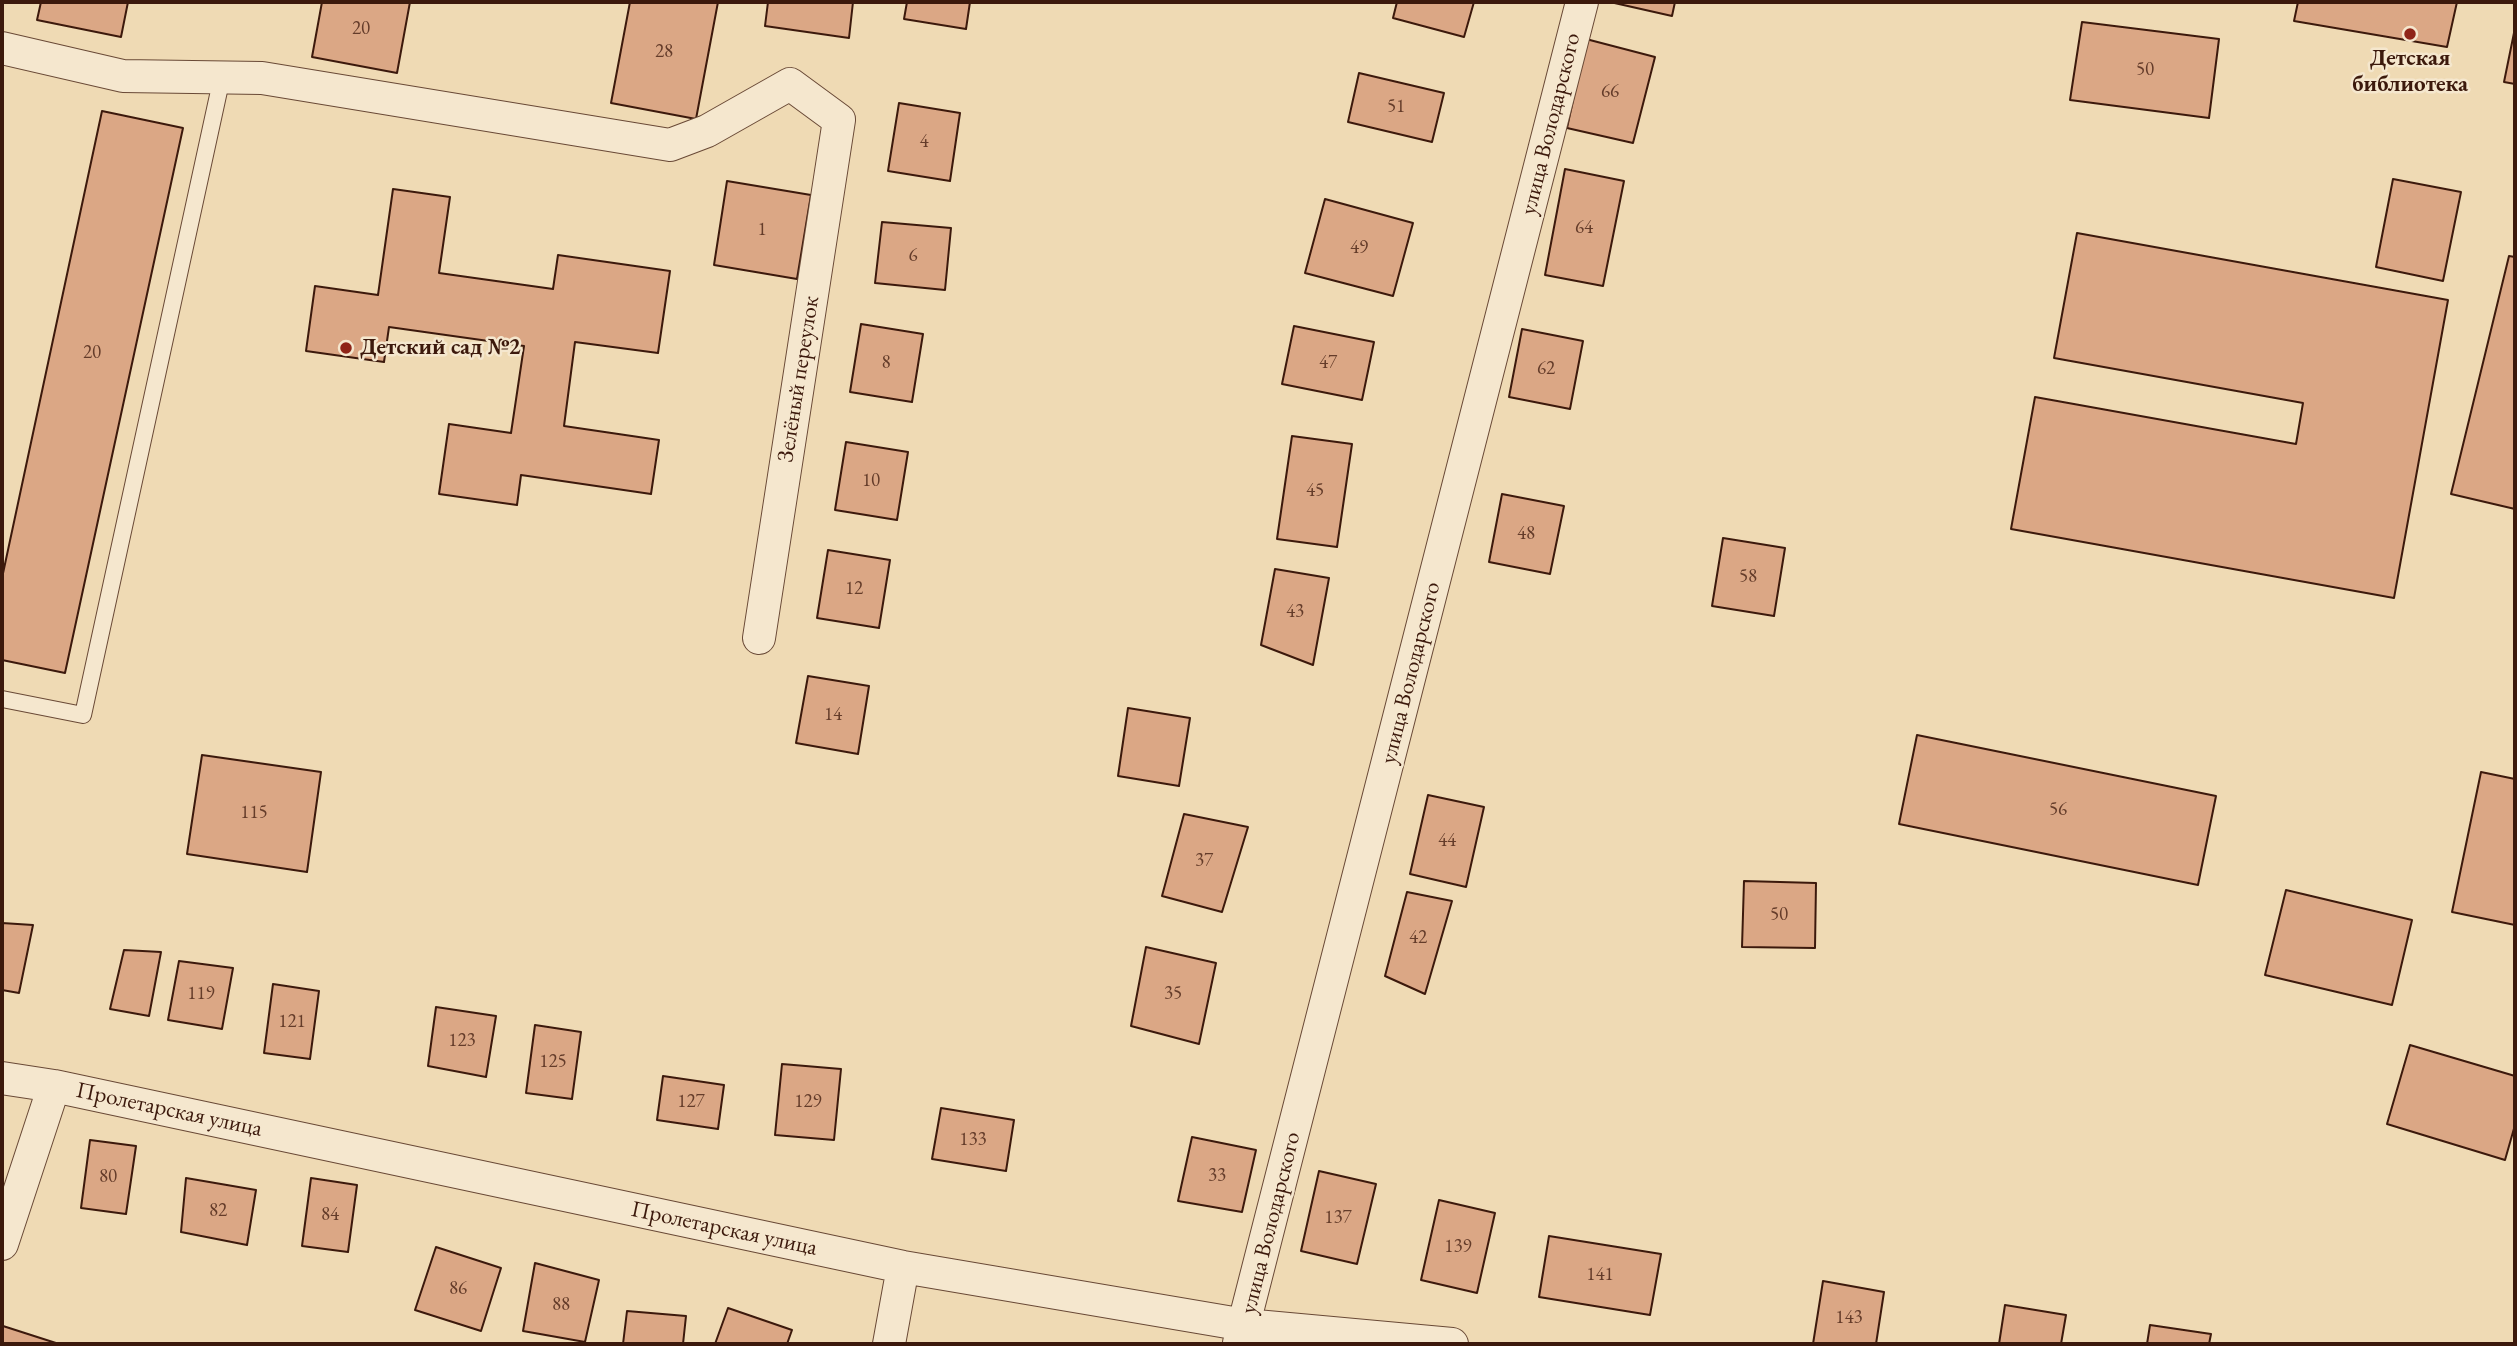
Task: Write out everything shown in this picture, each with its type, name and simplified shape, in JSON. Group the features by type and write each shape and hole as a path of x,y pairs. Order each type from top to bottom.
{"street":[{"name":"улица Володарского","path":"1242,1334 1582,2"},
{"path":"2,48 123,76 222,77"},
{"name":"Зелёный переулок","path":"222,77 262,78 670,145 707,131 790,84 839,120 759,638"},
{"name":"Пролетарская улица","path":"2,1078 54,1086 903,1267 1242,1334 1452,1344"},
{"path":"2,1244 54,1086"},
{"path":"889,1344 903,1267"}],"lane":[{"path":"2,699 83,715 222,77"}],"building":[{"path":"41,2 128,2 121,37 37,20"},
{"path":"322,2 410,2 397,73 312,57"},
{"path":"630,2 718,2 696,119 611,103"},
{"path":"768,2 853,2 849,38 765,26"},
{"path":"907,2 970,2 966,29 904,19"},
{"path":"1397,2 1474,2 1464,37 1393,18"},
{"path":"1610,2 1675,2 1672,16"},
{"name":"Детская библиотека","path":"2298,2 2457,2 2447,47 2294,21"},
{"path":"2082,22 2219,39 2209,118 2070,100"},
{"path":"2515,28 2515,84 2504,82"},
{"path":"1586,39 1655,57 1633,143 1567,128"},
{"path":"1359,73 1444,93 1432,142 1348,122"},
{"path":"899,103 960,113 950,181 888,171"},
{"path":"102,111 183,128 65,673 2,660 2,578"},
{"path":"1565,169 1624,181 1603,286 1545,275"},
{"path":"2393,179 2461,192 2443,281 2376,267"},
{"path":"727,181 811,195 797,279 714,265"},
{"name":"Детский сад №2","path":"393,189 450,197 439,273 553,289 558,255 670,271 658,353 575,342 564,426 659,440 651,494 521,475 517,505 439,494 449,424 511,433 524,346 389,327 384,362 306,351 315,286 378,295"},
{"path":"1325,199 1413,223 1393,296 1305,273"},
{"path":"882,222 951,228 945,290 875,283"},
{"path":"2077,233 2448,300 2394,598 2011,529 2035,397 2296,444 2303,403 2054,358"},
{"path":"2509,256 2515,257 2515,509 2451,494"},
{"path":"861,324 923,334 912,402 850,392"},
{"path":"1294,326 1374,342 1362,400 1282,384"},
{"path":"1522,329 1583,341 1570,409 1509,397"},
{"path":"1292,436 1352,444 1337,547 1277,539"},
{"path":"846,442 908,452 897,520 835,510"},
{"path":"1502,494 1564,506 1550,574 1489,562"},
{"path":"1723,538 1785,548 1774,616 1712,606"},
{"path":"828,550 890,560 879,628 817,618"},
{"path":"1275,569 1329,578 1313,665 1261,645"},
{"path":"808,676 869,686 858,754 796,743"},
{"path":"1128,708 1190,718 1179,786 1118,776"},
{"path":"1917,735 2216,796 2198,885 1899,824"},
{"path":"202,755 321,772 307,872 187,854"},
{"path":"2481,772 2515,779 2515,925 2452,912"},
{"path":"1428,795 1484,807 1466,887 1410,874"},
{"path":"1184,814 1248,827 1222,912 1162,896"},
{"path":"1744,881 1816,883 1815,948 1742,947"},
{"path":"2286,890 2412,920 2392,1005 2265,975"},
{"path":"1407,892 1452,901 1425,994 1385,976"},
{"path":"2,923 33,925 19,993 2,990"},
{"path":"1146,947 1216,963 1199,1044 1131,1026"},
{"path":"124,950 161,952 149,1016 110,1009"},
{"path":"179,961 233,968 222,1029 168,1020"},
{"path":"273,984 319,991 310,1059 264,1053"},
{"path":"436,1007 496,1016 486,1077 428,1066"},
{"path":"535,1025 581,1032 572,1099 526,1093"},
{"path":"2410,1045 2515,1076 2515,1125 2505,1160 2387,1124"},
{"path":"782,1064 841,1069 834,1140 775,1135"},
{"path":"663,1076 724,1085 718,1129 657,1120"},
{"path":"941,1108 1014,1120 1006,1171 932,1159"},
{"path":"1192,1137 1256,1150 1242,1212 1178,1201"},
{"path":"90,1140 136,1146 126,1214 81,1208"},
{"path":"1319,1171 1376,1184 1357,1264 1301,1251"},
{"path":"186,1178 256,1190 247,1245 181,1232"},
{"path":"311,1178 357,1185 348,1252 302,1246"},
{"path":"1439,1200 1495,1213 1477,1293 1421,1280"},
{"path":"1549,1236 1661,1254 1650,1315 1539,1297"},
{"path":"436,1247 501,1268 481,1331 415,1310"},
{"path":"535,1263 599,1280 585,1342 523,1331"},
{"path":"1823,1281 1884,1292 1876,1344 1813,1344"},
{"path":"2005,1305 2066,1315 2061,1344 1999,1344"},
{"path":"728,1308 792,1330 787,1344 715,1344"},
{"path":"627,1311 686,1316 683,1344 623,1344"},
{"path":"2150,1325 2211,1334 2209,1344 2147,1344"},
{"path":"3,1326 59,1344 2,1344"}],"place":[{"name":"Детская библиотека","path":"2410,34"},
{"name":"Детский сад №2","path":"346,348"}]}
